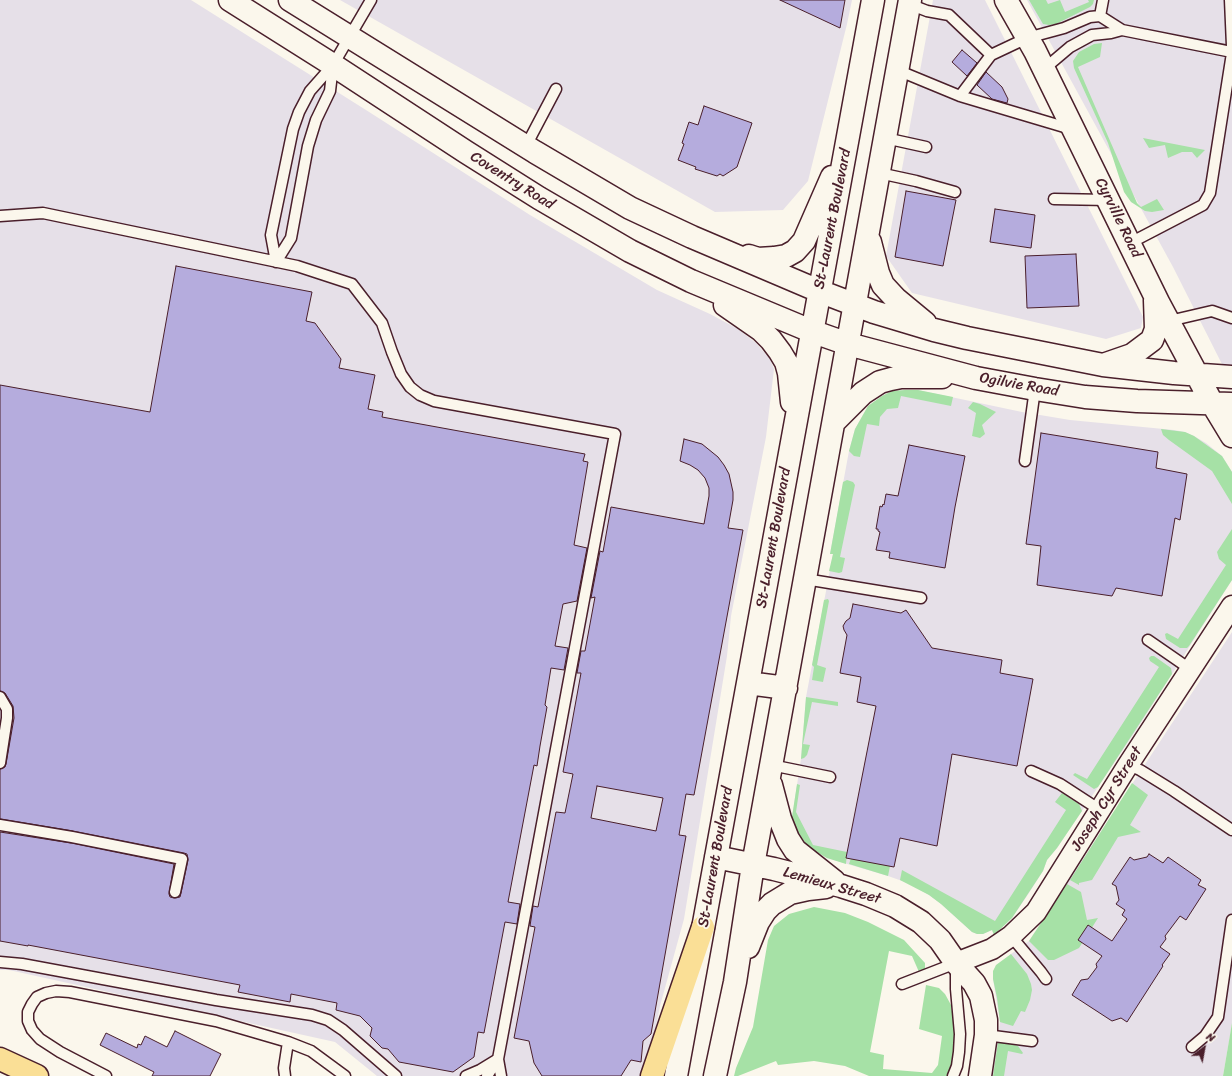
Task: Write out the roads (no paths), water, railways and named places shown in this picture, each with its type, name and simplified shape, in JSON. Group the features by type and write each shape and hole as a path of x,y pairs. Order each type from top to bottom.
{"highway":[{"path":"652,1076 703,927"},
{"path":"0,1059 37,1076"}],"main road":[{"name":"Coventry Road","path":"230,0 539,198 630,251 691,281 811,331"},
{"path":"290,0 526,146 630,208 692,237 819,291 855,305 934,330 967,338 1103,365 1232,377"},
{"name":"St-Laurent Boulevard","path":"676,1076 811,331 848,141 873,0"},
{"name":"Cyrville Road","path":"1006,0 1044,69 1155,295 1197,374 1222,403 1232,436"},
{"path":"715,1076 735,982 753,864 910,2"},
{"path":"692,237 758,259 781,257 795,251 804,241 848,141"},
{"path":"868,233 878,273 884,284 896,299 934,330"},
{"path":"691,281 761,330 780,352 786,362 789,373 794,427"},
{"path":"1103,365 1132,355 1152,340 1156,329 1155,295"},
{"name":"Ogilvie Road","path":"811,331 848,344 976,378 1035,389 1085,397 1137,401 1222,403"},
{"path":"834,422 863,393 872,387 891,379 917,377 976,378"},
{"path":"748,683 786,688"},
{"path":"770,770 780,819 788,839 795,850 841,886"},
{"name":"Lemieux Street","path":"716,857 753,864 841,886 881,899 908,913 932,931 956,963 974,983 981,996 986,1020 986,1035 980,1076"},
{"path":"735,982 758,922 772,904 790,893 841,886"}],"street":[{"name":"Joseph Cyr Street","path":"956,963 992,949 1011,936 1036,912 1128,765 1232,606"}],"lane":[{"path":"276,262 271,235 293,129 310,91 333,65 371,0"},
{"path":"1100,16 1103,0"},
{"path":"1230,0 1232,46"},
{"path":"910,2 927,11 949,15 991,55"},
{"path":"960,96 991,55 1027,38 1064,28 1090,17 1100,16 1122,30 1232,53 1210,192 1203,205 1130,243"},
{"path":"1044,69 1070,47 1092,35 1112,33 1122,30"},
{"path":"276,262 291,238 308,146 316,120 330,91 333,65"},
{"path":"897,70 960,96 1074,130"},
{"path":"526,146 556,90"},
{"path":"885,138 926,147"},
{"path":"879,173 916,180 955,192"},
{"path":"1054,200 1109,200"},
{"path":"0,216 43,213 297,266 352,284 382,323 401,374 410,387 420,395 434,401 615,434 498,1059 501,1076"},
{"path":"1169,321 1212,311 1232,318"},
{"path":"1026,461 1035,389"},
{"path":"805,579 921,598"},
{"path":"1148,640 1190,669"},
{"path":"0,697 7,709 0,763"},
{"path":"1128,765 1140,770 1174,791 1232,830"},
{"path":"770,770 830,777"},
{"path":"1031,771 1060,784 1100,810"},
{"path":"0,825 72,837 182,859 175,892"},
{"path":"1192,1047 1205,1036 1218,1017 1232,920"},
{"path":"1011,936 1046,979"},
{"path":"0,962 22,964 216,1000 318,1017 328,1020 343,1030 398,1075"},
{"path":"902,984 956,963 956,989 960,1034 957,1066 953,1076"},
{"path":"106,1076 60,1052 40,1039 32,1030 28,1021 28,1012 37,997 56,991 70,992 204,1018 288,1042 311,1051 345,1076"},
{"path":"986,1035 1032,1041"},
{"path":"285,1076 284,1068 288,1042"},
{"path":"466,1076 480,1070 498,1059"},
{"path":"487,1076 498,1059"}]}
